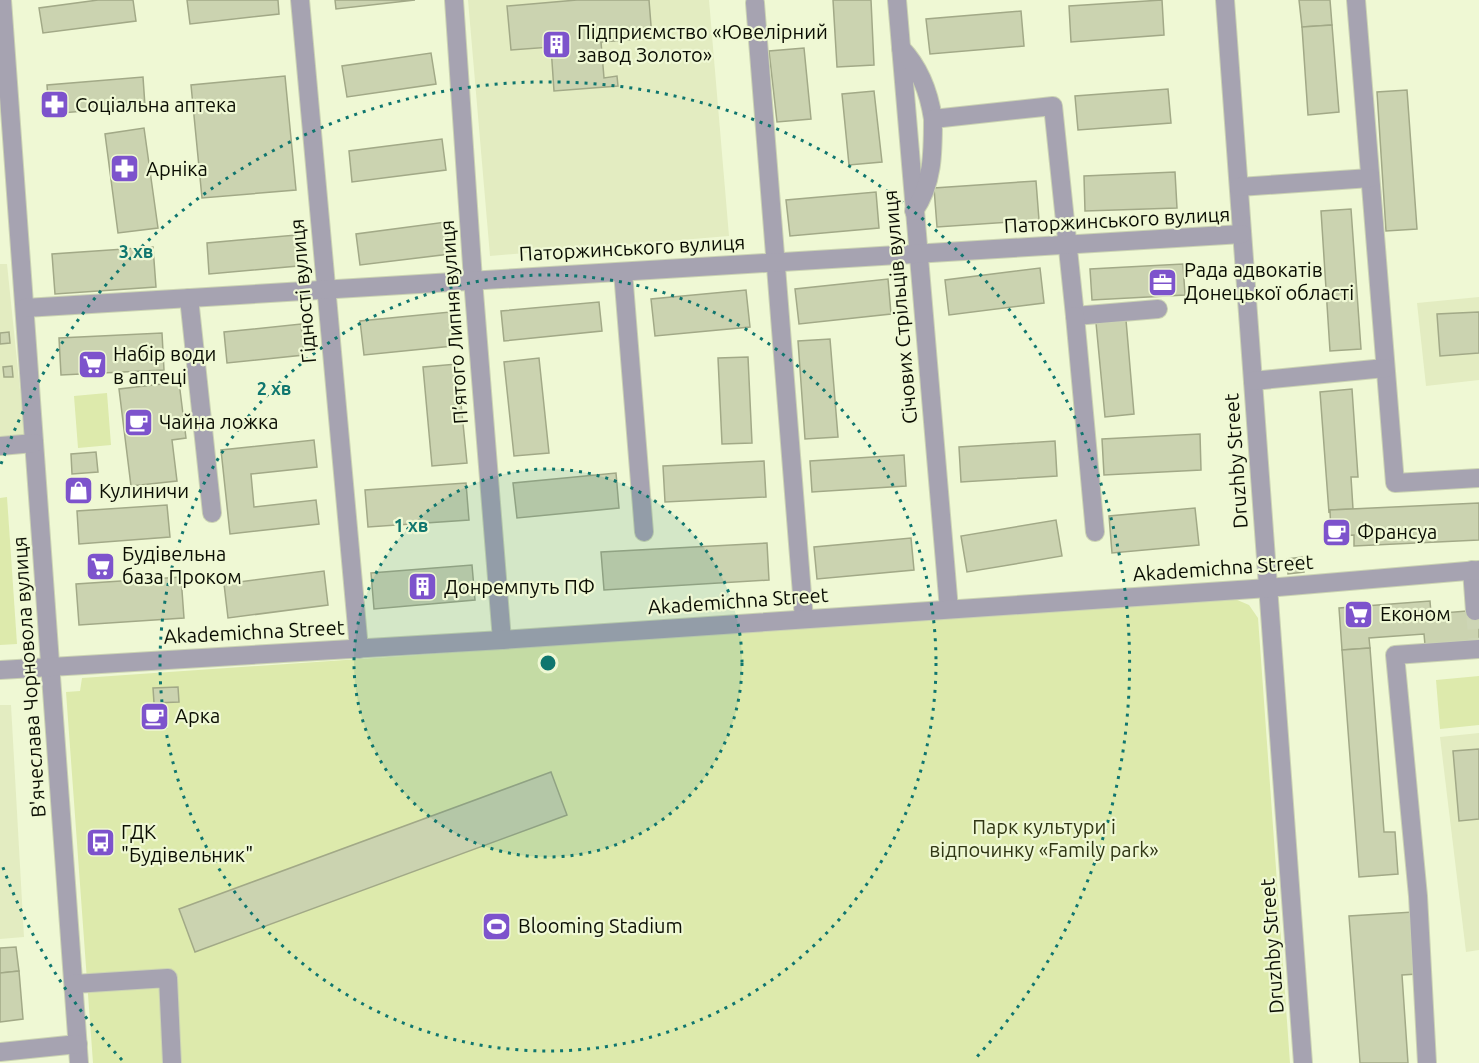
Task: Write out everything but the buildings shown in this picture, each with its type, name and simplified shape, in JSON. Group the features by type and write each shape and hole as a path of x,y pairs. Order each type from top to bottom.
{"street":[{"name":"В'ячеслава Чорновола вулиця","path":"2,0 80,1063"},
{"name":"Гідності вулиця","path":"300,0 359,650"},
{"name":"П’ятого Липня вулиця","path":"454,0 473,280 502,640"},
{"name":"Січових Стрільців вулиця","path":"897,0 949,609"},
{"name":"Druzhby Street","path":"1225,0 1303,1063"},
{"path":"1356,0 1395,483 1479,478"},
{"path":"755,3 804,619"},
{"path":"901,48 918,68 930,102 933,119 933,146 926,194 914,211"},
{"path":"933,119 1053,106 1095,532"},
{"path":"1239,187 1370,177"},
{"name":"Паторжинського вулиця","path":"25,309 1242,234"},
{"path":"623,272 644,532"},
{"path":"189,298 212,513"},
{"path":"1075,316 1158,309"},
{"path":"1253,381 1386,368"},
{"path":"0,446 34,443"},
{"path":"1475,570 1475,611"},
{"name":"Akademichna Street","path":"0,670 359,650 1268,588 1475,570"},
{"path":"1427,1063 1418,896 1395,655 1479,649"},
{"path":"74,984 168,978 172,1063"},
{"path":"0,1052 78,1044"}],"shaded area":[{"name":"Підприємство «Ювелірний завод Золото»","path":"468,0 709,0 729,236 490,256"},
{"path":"0,264 7,264 25,438 0,440"},
{"path":"1479,297 1479,380 1426,386 1417,303"},
{"path":"0,705 11,705 24,937 0,939"},
{"path":"1479,733 1479,950 1466,952 1440,737"}],"green space":[{"path":"107,393 111,445 78,448 74,396"},
{"path":"7,497 17,644 0,645 0,498"},
{"name":"Парк культури і відпочинку «Family park»","path":"1235,599 1249,605 1258,618 1290,1063 93,1063 66,692 80,691 82,678"},
{"path":"1479,676 1479,725 1440,729 1436,680"}],"tunnel":[{"path":"1475,611 1478,649"}],"place":[{"name":"Підприємство «Ювелірний завод Золото»","path":"556,44"},
{"name":"Соціальна аптека","path":"54,105"},
{"name":"Арніка","path":"125,169"},
{"name":"Рада адвокатів Донецької області","path":"1163,282"},
{"name":"Набір води в аптеці","path":"92,365"},
{"name":"Чайна ложка","path":"138,422"},
{"name":"Кулиничи","path":"78,491"},
{"name":"Франсуа","path":"1336,532"},
{"name":"Будівельна база Проком","path":"101,566"},
{"name":"Донремпуть ПФ","path":"423,587"},
{"name":"Економ","path":"1359,614"},
{"name":"Арка","path":"154,716"},
{"name":"ГДК \"Будівельник\"","path":"100,843"},
{"name":"Blooming Stadium","path":"497,926"}]}
